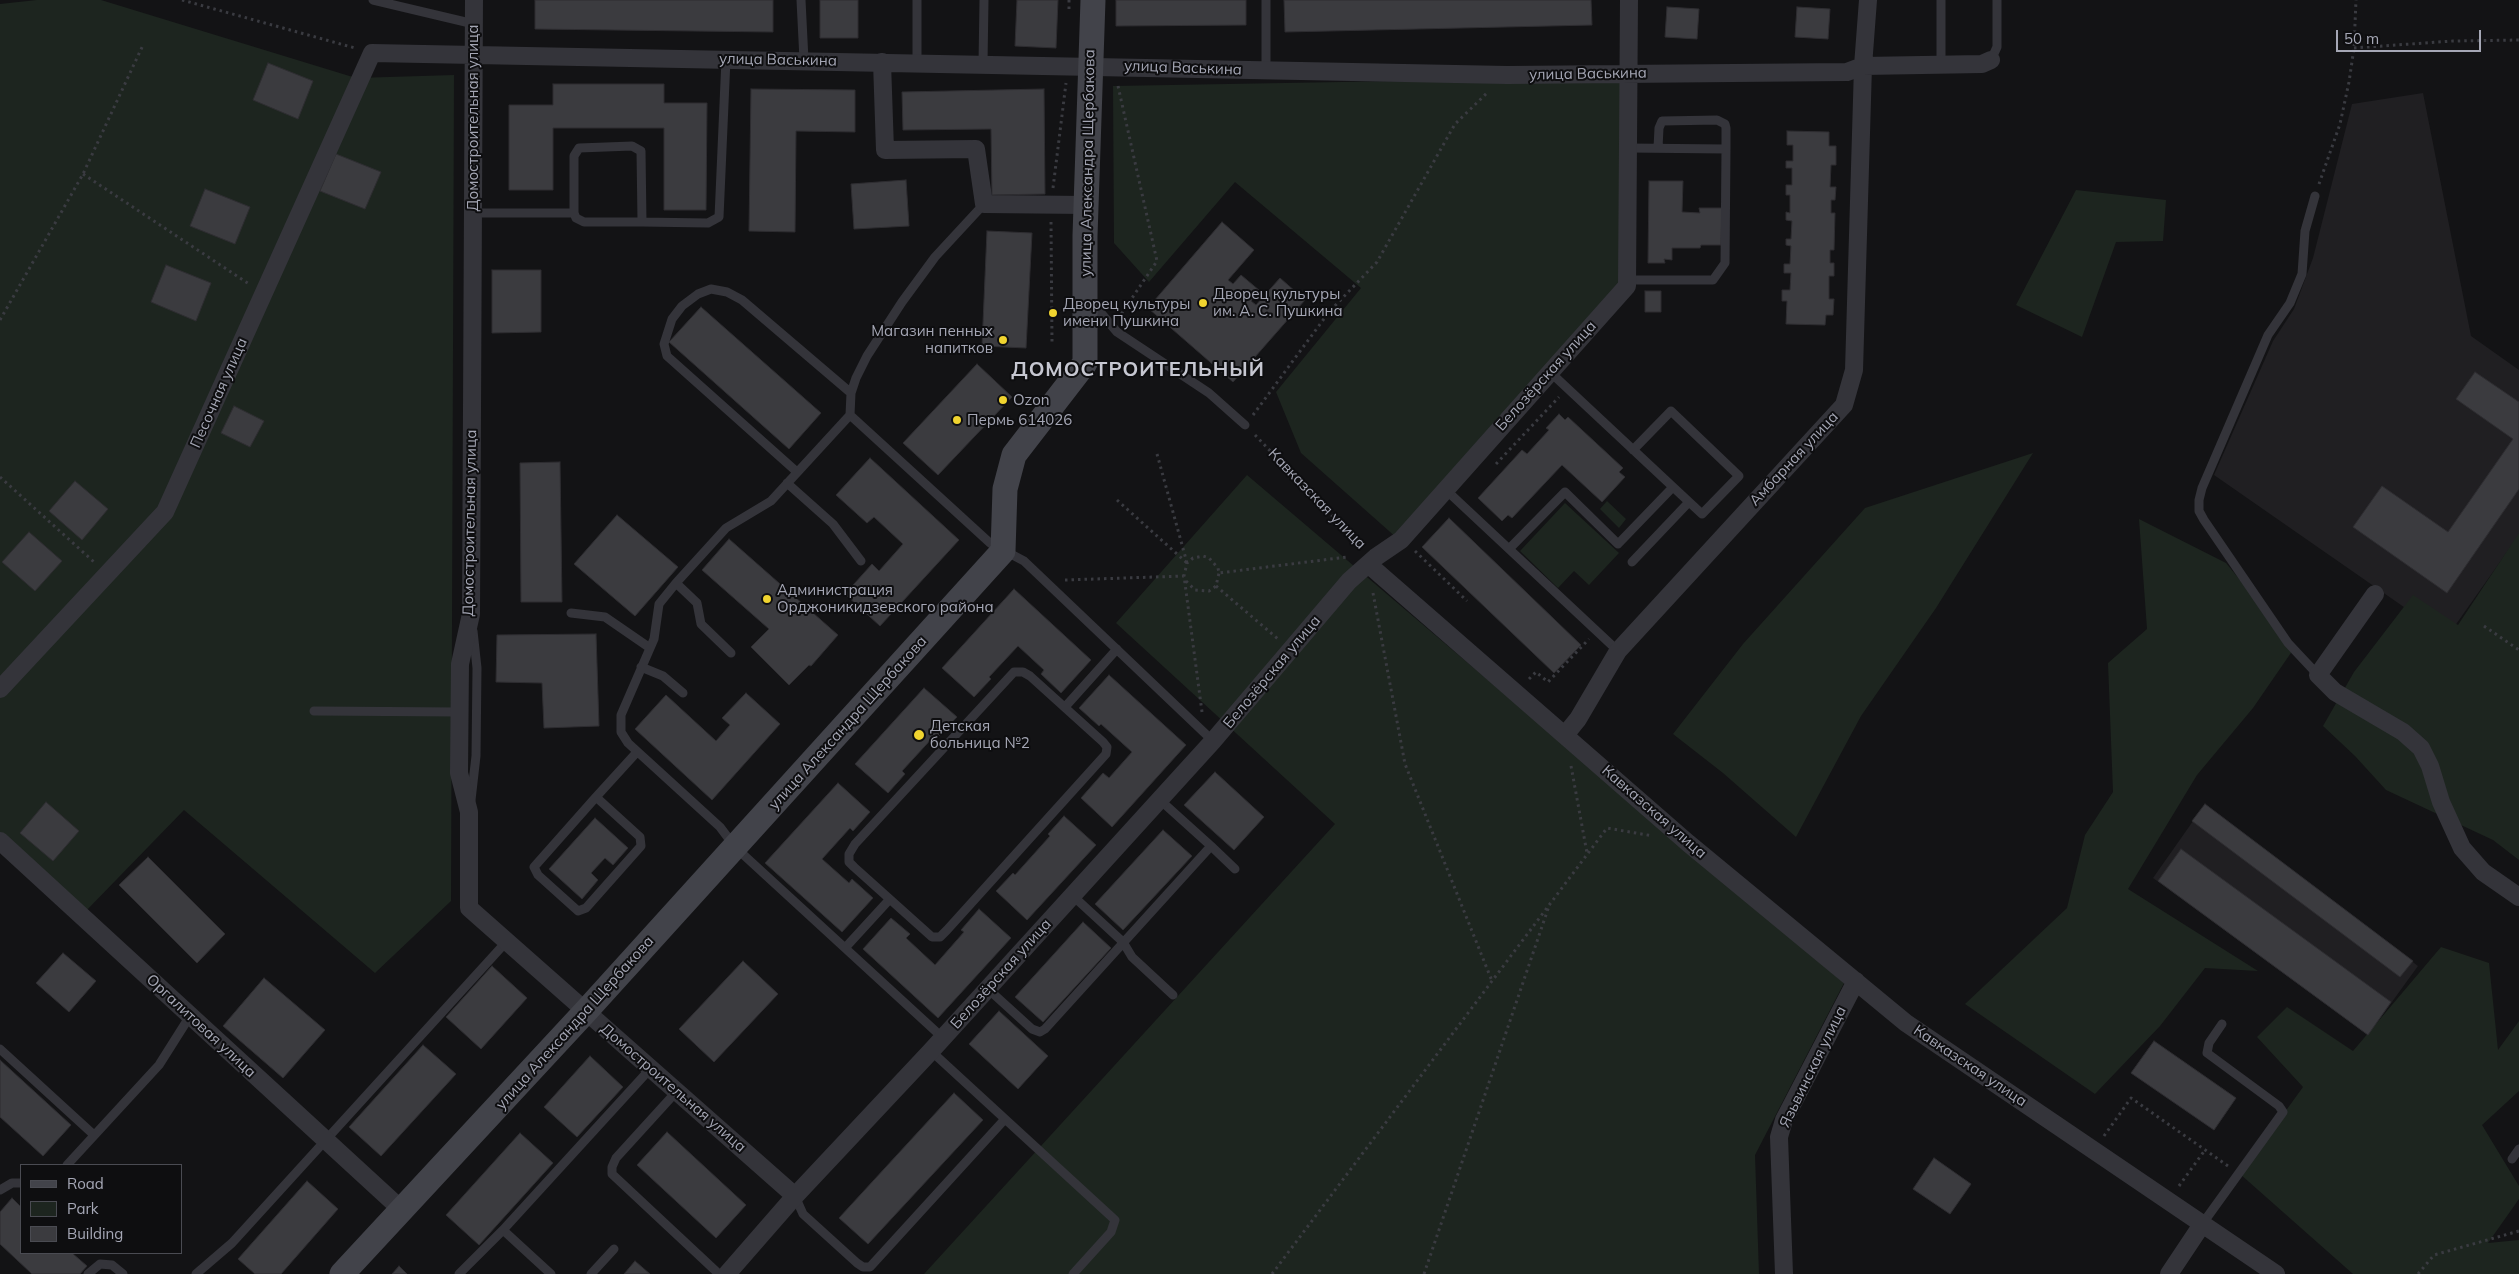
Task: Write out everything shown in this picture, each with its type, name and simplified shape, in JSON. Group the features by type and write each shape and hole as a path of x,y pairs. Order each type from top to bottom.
{"street":[{"name":"Домостроительная улица","path":"474,0 470,614 460,664 459,773 469,812 469,908 795,1196"},
{"name":"улица Александра Щербакова","path":"342,1274 586,1011 1003,551 1005,489 1014,455 1085,363 1086,205 1092,0"},
{"path":"1627,280 1629,0"},
{"name":"Амбарная улица","path":"1565,735 1578,719 1618,651 1844,405 1854,370 1863,66 1868,0"},
{"name":"улица Васькина","path":"372,53 1090,65 1266,71 1507,75 1847,72 1863,66 1982,64 1991,60"},
{"name":"Песочная улица","path":"0,689 165,512 372,53"},
{"path":"882,62 884,150 976,149 984,204 1086,205"},
{"name":"Белозёрская улица","path":"727,1273 795,1196 943,1038 1160,800 1209,737 1290,650 1369,559 1401,540 1627,286 1627,280"},
{"name":"Кавказская улица","path":"1369,559 1565,735 1688,842 1906,1023 2276,1274"},
{"path":"2375,594 2318,674 2335,692 2402,732 2421,748 2430,766 2441,802 2462,848 2483,872 2519,897"},
{"name":"Оргалитовая улица","path":"0,841 403,1210"},
{"name":"Язьвинская улица","path":"1784,1274 1780,1137 1784,1120 1856,981"},
{"path":"2169,1274 2203,1224"}],"lane":[{"path":"373,0 474,24"},
{"path":"801,0 804,60"},
{"path":"916,62 917,0"},
{"path":"983,64 984,0"},
{"path":"1266,0 1266,71"},
{"path":"1941,0 1941,64"},
{"path":"1991,60 1997,47 1997,0"},
{"path":"642,222 641,151 632,146 579,148 574,156 574,213 576,218 584,222 708,223 719,217 726,59"},
{"path":"1627,280 1710,280 1716,278 1725,263 1725,124 1717,120 1662,121 1659,128 1658,148"},
{"path":"1628,148 1726,148"},
{"path":"2315,196 2306,232 2302,274 2290,303 2268,335 2202,488 2199,511 2288,643 2318,674"},
{"path":"943,1038 735,847 720,827 628,743 621,732 621,715 650,648 656,630 659,604 726,528 772,501 850,414 851,393 867,356 902,302 935,257 984,204"},
{"path":"473,213 574,213"},
{"path":"797,472 667,356 664,344 672,319 682,306 698,294 711,289 727,292 742,300 851,393"},
{"path":"1085,294 1117,332 1209,393 1245,425"},
{"path":"1550,372 1633,450 1702,514 1739,476 1671,410 1633,450"},
{"path":"850,414 990,543 1024,561 1209,737"},
{"path":"787,483 833,524 861,561"},
{"path":"1510,549 1565,492 1618,544 1673,487"},
{"path":"1446,490 1618,651"},
{"path":"1632,562 1689,502"},
{"path":"676,583 697,603 701,624 731,653"},
{"path":"571,613 605,617 650,648"},
{"path":"469,812 476,756 477,668 470,614"},
{"path":"1064,707 1117,650"},
{"path":"641,667 663,676 682,693"},
{"path":"1014,672 1030,676 1064,707 1107,747 1103,760 940,937 932,937 849,862 849,854 855,844 1014,672"},
{"path":"314,711 460,712"},
{"path":"596,797 640,837 641,846 586,908 578,911 538,875 534,866 596,797 637,752"},
{"path":"1160,800 1236,869"},
{"path":"988,989 1032,1029 1040,1032 1211,846"},
{"path":"1072,896 1123,942 1132,957 1173,994"},
{"path":"845,948 889,900"},
{"path":"196,1274 232,1243 507,941"},
{"path":"68,1164 159,1065 190,1016"},
{"path":"2203,1224 2240,1175 2283,1112 2279,1106 2207,1053 2209,1043 2222,1024"},
{"path":"0,1049 94,1135"},
{"path":"931,1051 1115,1220 1111,1232 1073,1274"},
{"path":"459,1274 503,1230 651,1068"},
{"path":"677,1091 616,1158 612,1167 612,1174 727,1273"},
{"path":"795,1196 803,1214 857,1263 864,1268 870,1267 1006,1119"},
{"path":"2512,1159 2519,1149"},
{"path":"0,1190 20,1182"},
{"path":"503,1230 551,1274"},
{"path":"591,1274 614,1249"},
{"path":"88,1274 100,1264 112,1265 123,1274"}],"path":[{"path":"182,0 372,53"},
{"path":"1069,0 1069,19"},
{"path":"2315,196 2340,124 2354,48 2356,0"},
{"path":"2354,48 2453,41 2519,40"},
{"path":"0,320 83,174 143,45"},
{"path":"1052,342 1052,204 1090,65"},
{"path":"1090,65 1157,262 1120,316"},
{"path":"1245,425 1329,312 1377,262 1456,124 1507,75"},
{"path":"83,174 264,293"},
{"path":"1495,464 1562,394"},
{"name":"Кавказская улица","path":"1245,425 1369,559"},
{"path":"1157,454 1187,563 1184,576 1209,737"},
{"path":"0,477 107,574"},
{"path":"1117,500 1187,563"},
{"path":"1420,543 1414,550 1467,601"},
{"path":"1184,576 1190,587 1195,590 1209,591 1216,586 1219,573 1218,568 1208,558 1203,556 1193,558 1187,563"},
{"path":"1219,573 1369,559 1405,764 1492,981"},
{"path":"1045,581 1184,576"},
{"path":"1216,586 1290,650"},
{"path":"2484,626 2519,650"},
{"path":"1529,680 1536,672 1548,682 1590,638 1583,632"},
{"path":"1565,735 1588,853"},
{"path":"1272,1274 1607,828 1688,842"},
{"path":"1424,1274 1550,903"},
{"path":"2104,1137 2131,1098 2240,1175"},
{"path":"2178,1189 2205,1150"},
{"path":"2418,1274 2434,1255 2519,1231"}],"shaded area":[{"path":"2423,93 2471,336 2519,370 2519,535 2447,637 2214,475 2273,341 2294,309 2313,258 2352,104"},
{"path":"2205,804 2418,966 2368,1035 2153,878"}],"green space":[{"path":"37,0 101,0 356,78 454,75 451,901 375,973 184,810 84,913 0,837 0,4"},
{"path":"1627,77 1625,276 1398,539 1301,453 1276,392 1361,288 1235,182 1149,282 1114,243 1113,86"},
{"path":"2076,190 2166,200 2163,241 2116,242 2082,337 2016,305"},
{"path":"2033,453 1936,608 1861,716 1796,837 1723,773 1673,734 1743,644 1865,508"},
{"path":"1247,475 1844,983 1755,1155 1759,1274 924,1274 1335,824 1116,623"},
{"path":"1607,501 1626,519 1619,528 1600,509"},
{"path":"1565,503 1619,553 1589,585 1574,571 1558,588 1520,551"},
{"path":"2139,519 2226,563 2295,647 2253,708 2197,775 2128,889 2258,971 2205,968 2160,1026 2095,1094 1965,1004 2067,908 2085,835 2113,792 2108,663 2147,629"},
{"path":"2519,533 2519,860 2493,840 2386,790 2355,756 2323,726 2354,672 2413,595 2458,625"},
{"path":"2441,947 2489,963 2498,1050 2519,1021 2519,1091 2482,1125 2519,1186 2519,1199 2488,1243 2519,1240 2519,1274 2353,1274 2240,1174 2303,1087 2257,1037 2287,1007 2353,1051"}],"building":[{"path":"535,0 773,0 773,32 535,29"},
{"path":"820,0 858,0 858,38 820,38"},
{"path":"1017,0 1058,0 1056,48 1015,46"},
{"path":"1116,0 1246,0 1246,25 1116,26"},
{"path":"1284,0 1591,0 1592,25 1285,32"},
{"path":"1667,7 1699,9 1697,39 1665,37"},
{"path":"1797,7 1830,9 1828,39 1795,37"},
{"path":"268,63 313,81 298,119 253,100"},
{"path":"553,84 664,84 664,103 707,103 706,210 664,210 664,128 553,128 553,190 509,190 509,105 553,105"},
{"path":"751,89 855,90 855,132 796,131 795,232 749,231"},
{"path":"1044,89 1045,194 992,195 991,129 903,130 902,92"},
{"path":"1787,131 1829,132 1829,146 1836,146 1836,165 1831,165 1830,187 1836,187 1835,200 1831,200 1831,213 1835,213 1834,250 1830,250 1830,263 1834,263 1834,276 1829,276 1829,299 1834,299 1833,315 1826,315 1825,325 1786,324 1787,301 1782,301 1782,290 1790,290 1791,273 1784,273 1784,264 1790,264 1791,246 1786,245 1786,239 1791,239 1792,221 1786,220 1786,212 1790,213 1790,195 1786,195 1786,185 1792,185 1792,168 1786,168 1786,161 1793,161 1793,145 1787,145"},
{"path":"336,154 381,172 365,209 320,191"},
{"path":"906,180 909,226 854,229 851,184"},
{"path":"1649,181 1683,181 1682,212 1700,213 1699,208 1722,208 1721,245 1701,245 1700,248 1672,248 1672,260 1664,259 1665,263 1648,263"},
{"path":"205,189 250,207 235,244 190,226"},
{"name":"Дворец культуры им. А. С. Пушкина","path":"1222,222 1254,250 1228,280 1233,284 1241,275 1260,291 1251,301 1256,305 1280,278 1305,300 1233,382 1148,308"},
{"path":"987,231 1032,233 1026,348 982,346"},
{"path":"166,265 211,283 196,321 151,302"},
{"path":"492,270 541,270 541,332 492,333"},
{"path":"1645,291 1661,291 1661,312 1645,312"},
{"path":"701,307 821,413 789,449 669,342"},
{"name":"Пермь 614026","path":"977,364 1012,397 938,475 903,443"},
{"path":"2475,372 2519,402 2519,489 2447,593 2353,527 2382,486 2448,532 2513,439 2456,399"},
{"path":"234,406 264,421 250,447 221,433"},
{"path":"1559,414 1565,420 1568,417 1623,468 1619,472 1625,477 1602,502 1562,465 1512,518 1508,515 1502,521 1478,498 1522,450 1527,454 1549,430 1546,428"},
{"path":"870,458 959,540 880,626 845,594 872,564 879,571 903,544 874,517 867,523 836,495"},
{"path":"560,462 562,602 521,602 520,463"},
{"path":"75,481 108,509 82,540 49,511"},
{"path":"617,515 678,567 635,616 574,564"},
{"path":"1449,518 1581,645 1554,673 1422,547"},
{"path":"29,532 62,561 35,591 2,562"},
{"name":"Администрация Орджоникидзевского района","path":"729,539 838,635 811,666 809,665 789,685 751,647 769,629 702,570"},
{"path":"1014,589 1091,660 1061,693 1041,674 1044,670 1018,646 989,677 991,679 974,697 942,668"},
{"path":"596,634 599,726 544,728 542,683 496,682 497,635"},
{"path":"1109,675 1186,745 1112,827 1081,798 1103,773 1109,778 1132,752 1101,724 1099,726 1079,708"},
{"path":"924,688 957,717 939,736 936,734 902,771 905,774 888,793 855,764"},
{"path":"746,693 780,724 712,800 635,729 666,695 716,741 730,725 722,718"},
{"path":"1215,772 1264,817 1234,850 1184,805"},
{"path":"838,783 870,812 853,831 850,828 822,859 849,883 852,879 873,898 842,932 765,863"},
{"path":"46,802 79,831 53,861 20,833"},
{"path":"2205,804 2413,961 2400,977 2192,821"},
{"path":"1064,816 1096,845 1027,920 996,891 1013,873 1015,875 1050,836 1048,834"},
{"path":"595,818 628,848 613,865 605,858 591,873 598,880 582,899 549,869"},
{"path":"1163,830 1192,856 1123,930 1095,904"},
{"path":"2181,849 2391,1002 2368,1035 2158,881"},
{"path":"148,857 225,934 197,963 119,885"},
{"path":"979,909 1011,938 938,1018 863,949 891,918 910,934 906,938 935,965 964,932 961,930"},
{"path":"1083,922 1111,948 1043,1022 1015,997"},
{"path":"63,953 96,981 69,1012 36,983"},
{"path":"743,961 778,994 714,1062 679,1029"},
{"path":"492,966 527,998 481,1049 446,1017"},
{"path":"264,978 325,1030 283,1078 223,1026"},
{"path":"999,1011 1048,1056 1018,1089 969,1044"},
{"path":"2154,1041 2236,1098 2214,1130 2131,1073"},
{"path":"423,1045 456,1074 381,1156 349,1127"},
{"path":"590,1056 623,1087 577,1137 544,1107"},
{"path":"0,1060 71,1125 43,1156 0,1117"},
{"path":"954,1093 983,1120 868,1244 839,1218"},
{"path":"667,1132 746,1205 716,1238 637,1165"},
{"path":"520,1133 553,1163 479,1245 446,1215"},
{"path":"1934,1158 1971,1184 1950,1214 1913,1189"},
{"path":"307,1181 338,1209 281,1274 255,1274 238,1259"},
{"path":"12,1198 20,1206 20,1254 73,1254 87,1266 80,1274 32,1274 0,1244 0,1212"},
{"path":"635,1261 650,1274 624,1274"},
{"path":"399,1266 407,1274 392,1274"}],"place":[{"name":"Дворец культуры им. А. С. Пушкина","path":"1203,303"},
{"name":"Дворец культуры имени Пушкина","path":"1053,313"},
{"name":"Магазин пенных напитков","path":"1003,340"},
{"name":"Ozon","path":"1003,400"},
{"name":"Пермь 614026","path":"957,420"},
{"name":"Администрация Орджоникидзевского района","path":"767,599"},
{"name":"Детская больница №2","path":"919,735"}],"district":[{"name":"ДОМОСТРОИТЕЛЬНЫЙ","path":"1138,370"}]}
